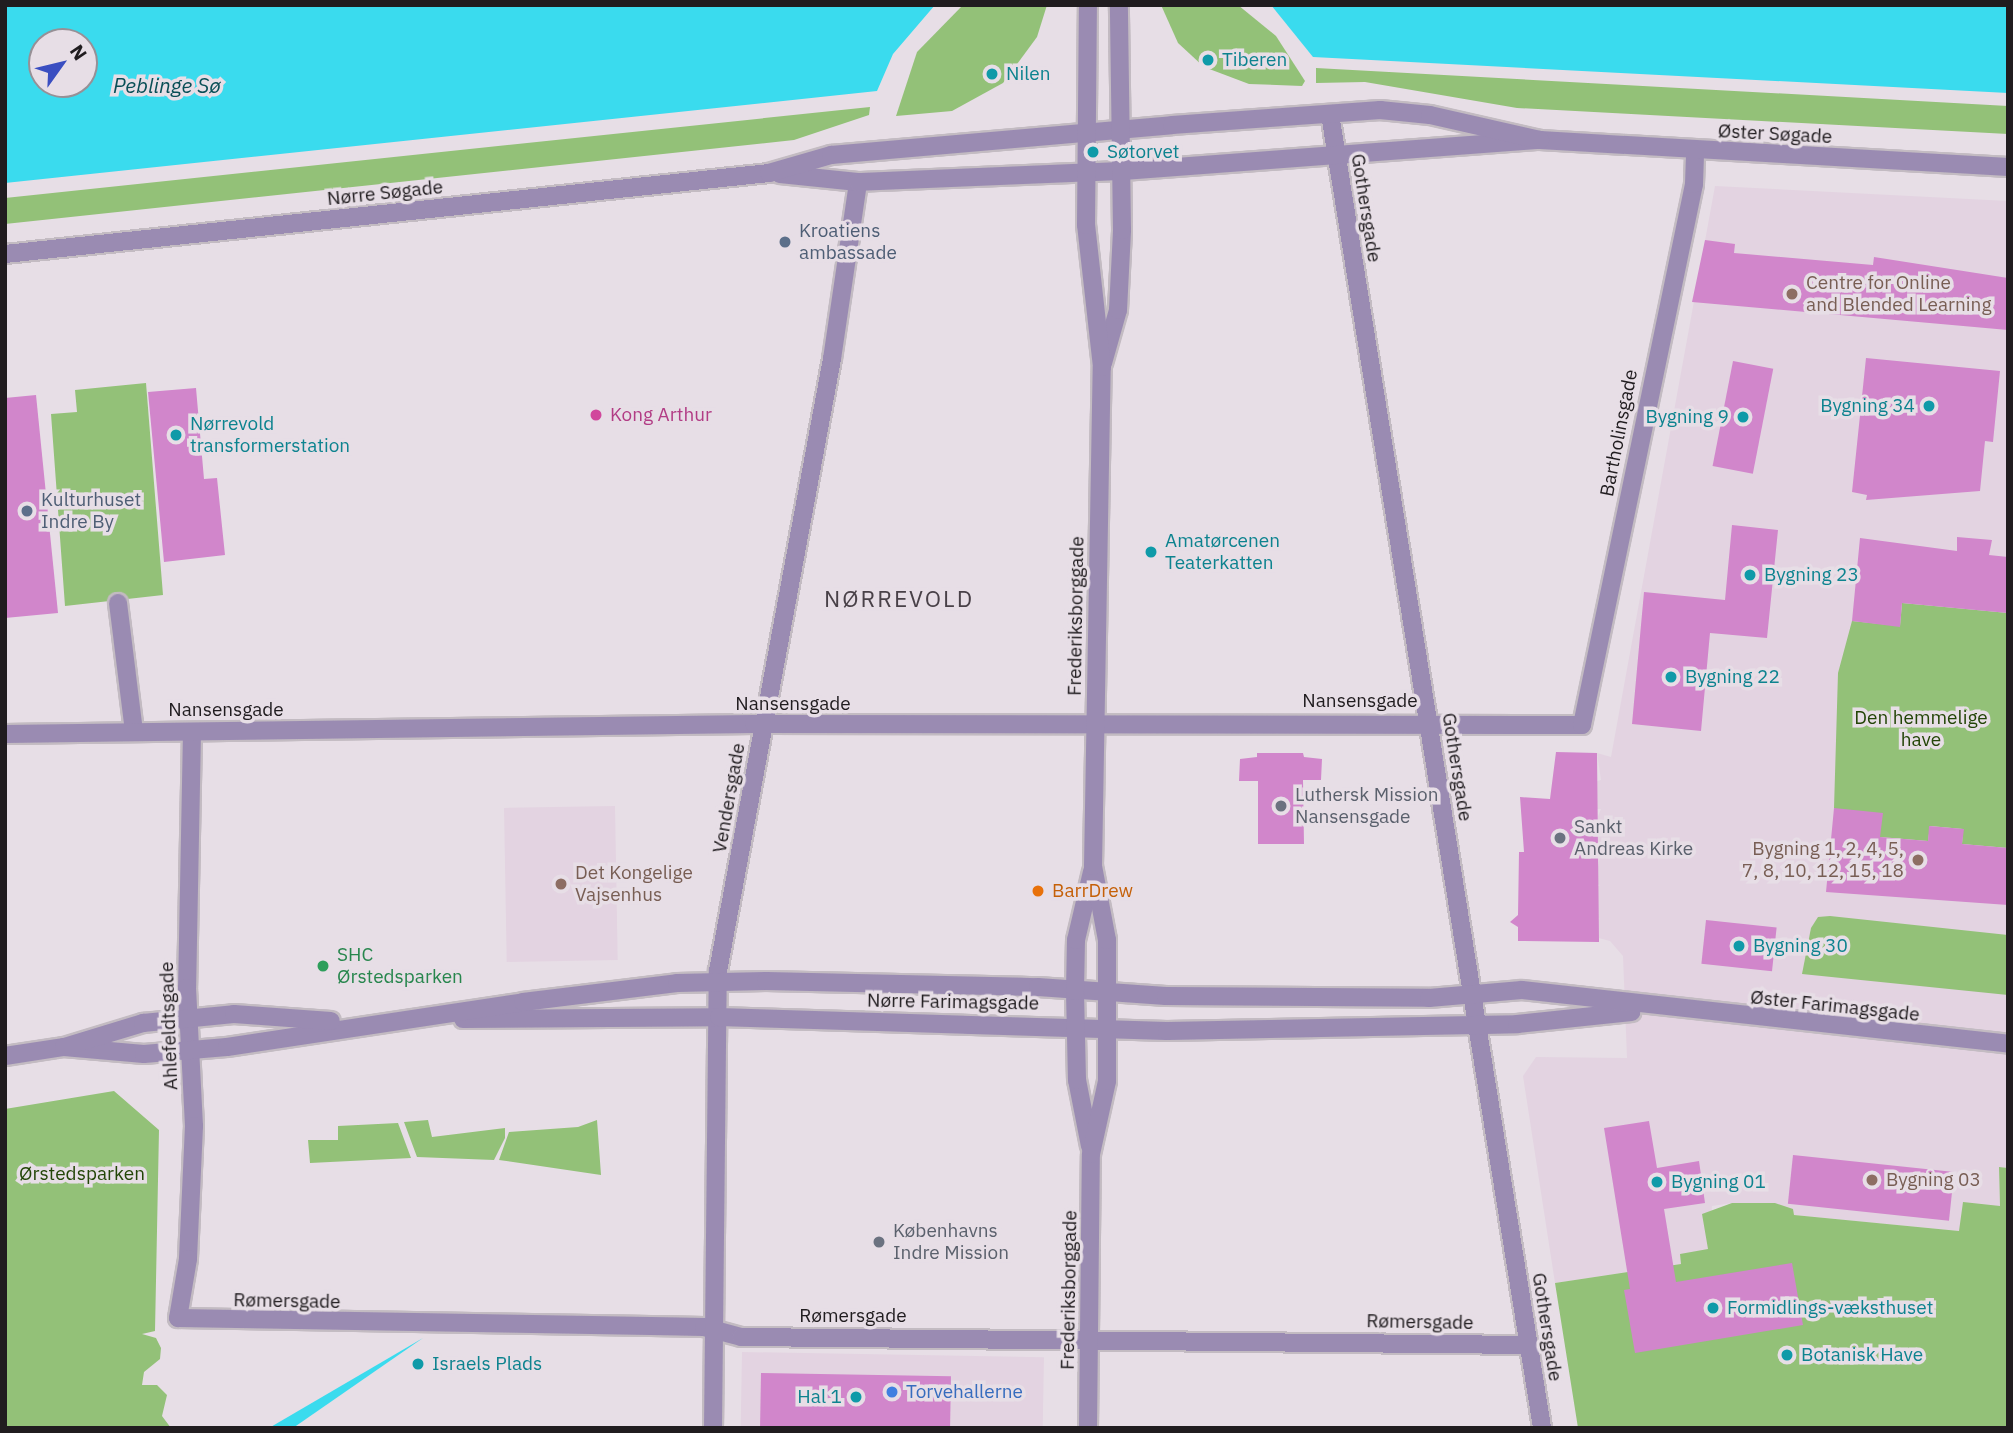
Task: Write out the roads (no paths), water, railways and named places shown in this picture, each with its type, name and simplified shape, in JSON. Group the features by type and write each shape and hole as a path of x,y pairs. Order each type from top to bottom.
{"street":[{"name":"Frederiksborggade","path":"1088,5 1086,172 1094,331 1102,367 1093,866 1076,940 1077,1080 1091,1154 1088,1428"},
{"name":"Frederiksborggade","path":"1102,367 1118,310 1124,130 1119,5"},
{"path":"769,173 831,155 1329,114 1430,115 1539,140"},
{"name":"Gothersgade","path":"1329,114 1542,1428"},
{"path":"769,173 858,182 1123,171 1539,140"},
{"name":"Øster Søgade","path":"1539,140 2008,167"},
{"name":"Bartholinsgade","path":"1582,724 1694,184 1695,151"},
{"name":"Nørre Søgade","path":"5,254 769,173"},
{"name":"Vendersgade","path":"713,1428 719,982 832,359 858,182"},
{"path":"118,603 134,731"},
{"name":"Nansensgade","path":"5,734 764,725 1428,722 1582,724"},
{"name":"Ahlefeldtsgade","path":"178,1318 188,1259 194,1126 189,1019 192,732"},
{"name":"Frederiksborggade","path":"1091,1154 1107,1081 1107,940 1093,866"},
{"name":"Nørre Farimagsgade","path":"64,1048 144,1054 190,1050 359,1023 429,1018 719,982 1076,990 1107,993 1472,994"},
{"name":"Øster Farimagsgade","path":"1472,994 1522,990 1658,1009 2008,1044"},
{"name":"Øster Farimagsgade","path":"1477,1024 1658,1009"},
{"name":"Nørre Farimagsgade","path":"5,1056 64,1048 143,1023 234,1014 359,1023"},
{"name":"Nørre Farimagsgade","path":"429,1018 526,1022 719,1017 1107,1029 1477,1024"},
{"name":"Rømersgade","path":"178,1318 716,1330 741,1337 1089,1338 1529,1345"}],"water":[{"name":"Peblinge Sø","path":"5,5 935,5 893,54 877,91 5,183"},
{"path":"1271,5 2008,5 2008,93 1313,57"},
{"path":"423,1338 293,1428 269,1428"}],"place":[{"name":"Tiberen","path":"1208,60"},
{"name":"Nilen","path":"992,74"},
{"name":"Søtorvet","path":"1093,152"},
{"name":"Kroatiens ambassade","path":"785,242"},
{"name":"Centre for Online and Blended Learning","path":"1792,294"},
{"name":"Bygning 34","path":"1929,406"},
{"name":"Kong Arthur","path":"596,415"},
{"name":"Bygning 9","path":"1743,417"},
{"name":"Nørrevold transformerstation","path":"176,435"},
{"name":"Kulturhuset Indre By","path":"27,511"},
{"name":"Amatørcenen Teaterkatten","path":"1151,552"},
{"name":"Bygning 23","path":"1750,575"},
{"name":"Bygning 22","path":"1671,677"},
{"name":"Luthersk Mission Nansensgade","path":"1281,806"},
{"name":"Sankt Andreas Kirke","path":"1560,838"},
{"name":"Bygning 1, 2, 4, 5, 7, 8, 10, 12, 15, 18","path":"1918,860"},
{"name":"Det Kongelige Vajsenhus","path":"561,884"},
{"name":"BarrDrew","path":"1038,891"},
{"name":"Bygning 30","path":"1739,946"},
{"name":"SHC Ørstedsparken","path":"323,966"},
{"name":"Bygning 03","path":"1872,1180"},
{"name":"Bygning 01","path":"1657,1182"},
{"name":"Københavns Indre Mission","path":"879,1242"},
{"name":"Formidlings-væksthuset","path":"1713,1308"},
{"name":"Botanisk Have","path":"1787,1355"},
{"name":"Israels Plads","path":"418,1364"},
{"name":"Torvehallerne","path":"892,1392"},
{"name":"Hal 1","path":"856,1397"}],"district":[{"name":"NØRREVOLD","path":"899,598"}],"park label":[{"name":"Den hemmelige have","path":"1921,729"},
{"name":"Ørstedsparken","path":"82,1174"}]}
